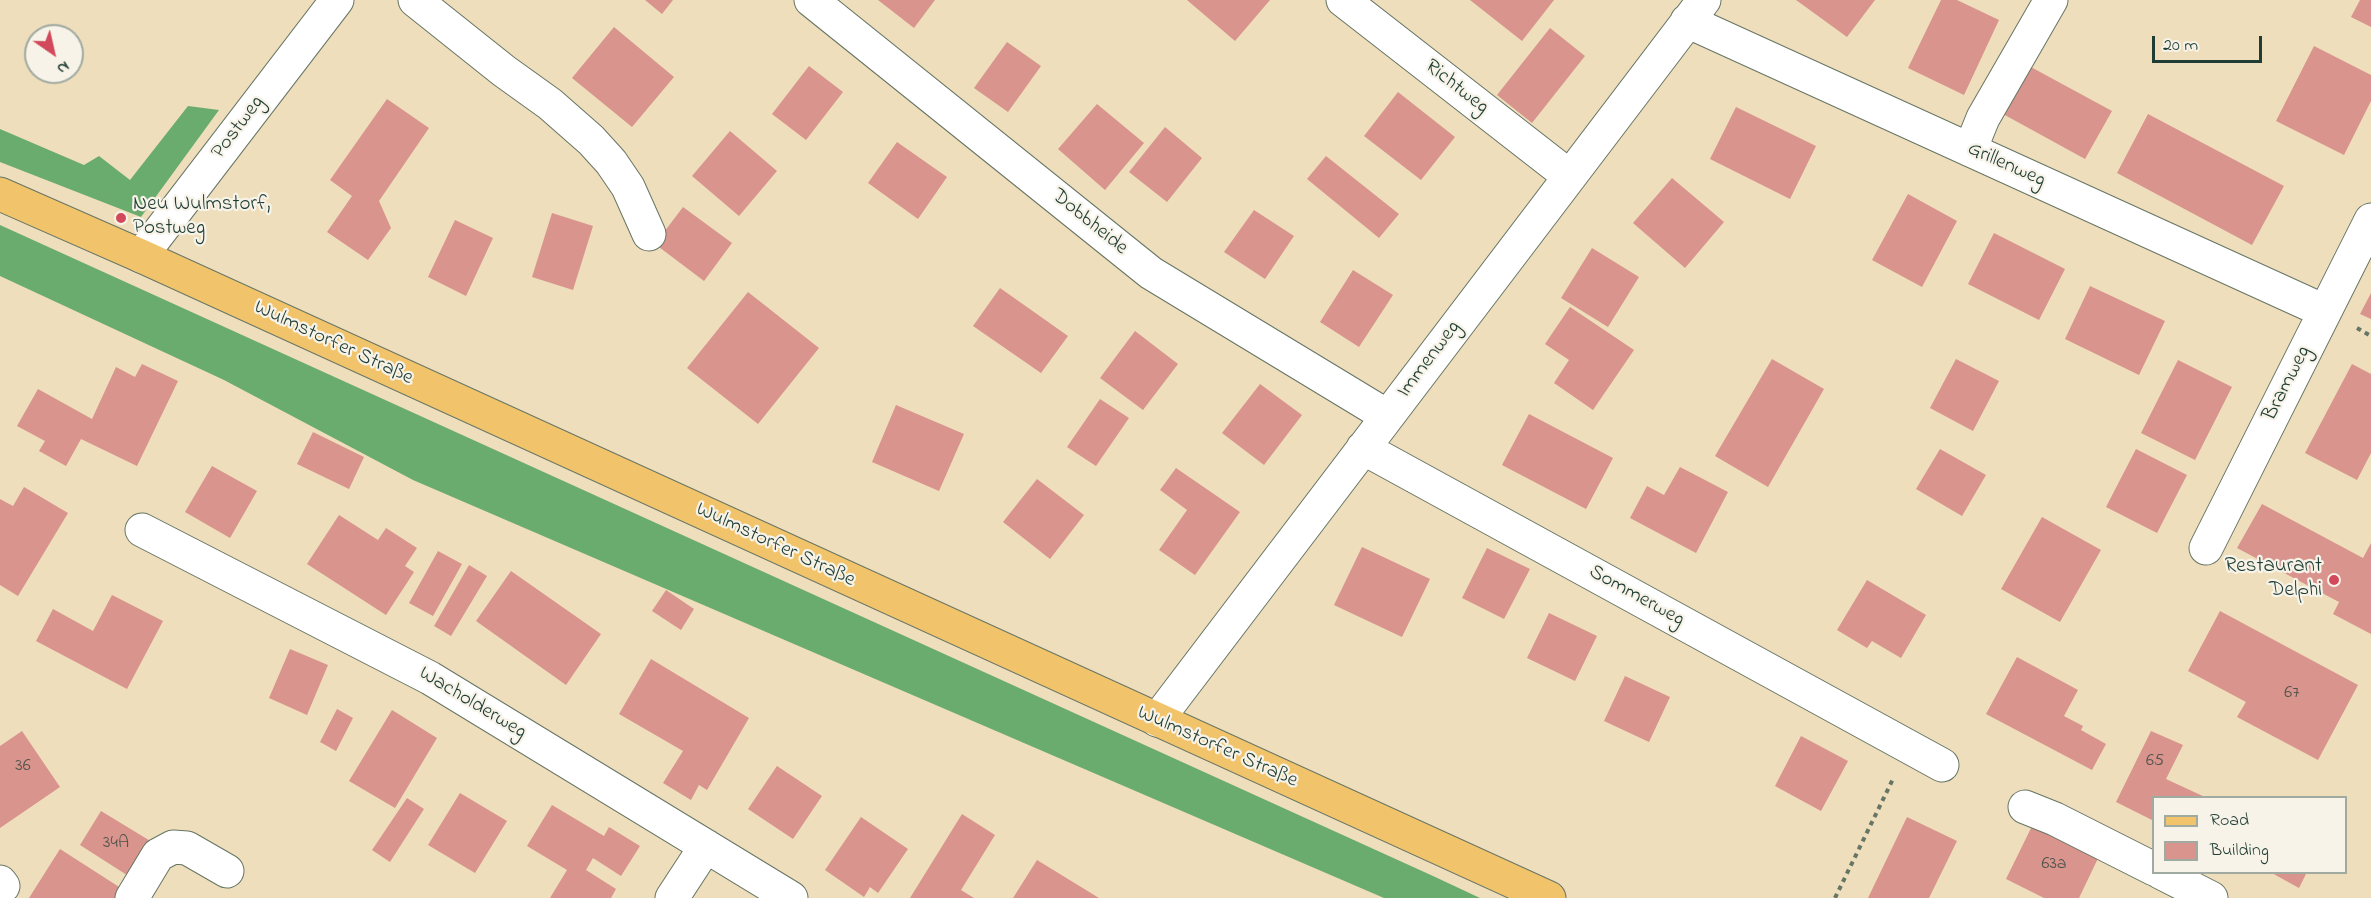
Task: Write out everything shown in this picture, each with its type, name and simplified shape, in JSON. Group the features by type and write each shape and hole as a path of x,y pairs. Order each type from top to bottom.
{"main road":[{"name":"Wulmstorfer Straße","path":"0,194 141,256 1549,898"}],"street":[{"name":"Postweg","path":"141,256 338,0"},
{"path":"415,0 504,71 550,104 591,140 628,187 649,234"},
{"name":"Dobbheide","path":"811,0 1151,273 1387,416"},
{"name":"Richtweg","path":"1343,0 1569,176"},
{"path":"1970,150 1983,117 2051,0"},
{"name":"Immenweg","path":"1157,720 1696,10"},
{"name":"Grillenweg","path":"1696,10 1970,150 2324,311"},
{"name":"Bramweg","path":"2206,548 2371,220"},
{"name":"Sommerweg","path":"1363,448 1942,765"},
{"name":"Wacholderweg","path":"142,531 430,678 791,898"},
{"path":"2025,807 2055,819 2152,868"},
{"path":"672,898 706,846"},
{"path":"132,898 158,855 173,847 187,848 227,871"},
{"path":"2162,874 2211,898"}],"path":[{"path":"1835,898 1909,746"}],"green space":[{"path":"188,106 219,110 141,217 0,162 0,129 84,165 99,156 130,180"},
{"path":"0,225 1480,898 1384,898 413,480 224,380 0,276"}],"building":[{"path":"645,0 673,0 662,14"},
{"path":"878,0 935,0 914,28"},
{"path":"1187,0 1270,0 1235,41"},
{"path":"1470,0 1554,0 1522,41"},
{"path":"1796,0 1875,0 1847,37"},
{"path":"1941,0 1957,0 1999,20 1964,95 1908,68"},
{"path":"2360,0 2371,0 2371,27 2351,17"},
{"path":"614,27 674,77 632,127 572,78"},
{"path":"1550,28 1585,56 1532,123 1497,95"},
{"path":"1007,42 1041,66 1008,112 974,88"},
{"path":"2314,46 2371,75 2371,101 2344,155 2276,121"},
{"path":"809,66 843,92 806,140 772,114"},
{"path":"2029,66 2112,111 2085,159 2003,114"},
{"path":"1398,92 1455,137 1421,180 1364,136"},
{"path":"387,99 429,128 379,201 391,228 368,260 327,232 352,196 330,180"},
{"path":"1097,104 1144,143 1105,190 1058,149"},
{"path":"1736,107 1816,146 1790,199 1710,159"},
{"path":"2148,114 2284,186 2252,245 2117,173"},
{"path":"1165,127 1202,158 1167,202 1129,172"},
{"path":"730,131 777,171 739,216 692,176"},
{"path":"897,142 947,177 918,219 868,183"},
{"path":"1326,156 1399,214 1379,238 1307,179"},
{"path":"1672,178 1724,222 1685,268 1633,223"},
{"path":"1908,194 1957,221 1922,287 1872,260"},
{"path":"683,207 732,243 704,281 655,244"},
{"path":"1254,210 1294,236 1265,279 1224,252"},
{"path":"552,213 593,226 573,290 532,277"},
{"path":"455,220 493,238 466,296 428,277"},
{"path":"1994,233 2065,269 2039,320 1968,284"},
{"path":"1592,248 1639,277 1608,327 1561,298"},
{"path":"1353,270 1393,295 1359,347 1320,322"},
{"path":"2090,286 2165,321 2139,375 2065,339"},
{"path":"1000,288 1068,336 1041,373 973,326"},
{"path":"748,292 819,348 758,424 687,368"},
{"path":"2371,293 2371,319 2360,314"},
{"path":"1570,307 1634,350 1593,410 1554,383 1569,360 1545,344"},
{"path":"1135,331 1178,364 1143,410 1100,378"},
{"path":"1772,359 1824,389 1768,487 1715,456"},
{"path":"1956,359 1999,381 1973,431 1930,408"},
{"path":"2178,360 2232,387 2195,460 2141,433"},
{"path":"142,364 178,381 137,466 81,439 66,466 39,451 45,441 17,426 38,389 92,419 116,367 135,377"},
{"path":"2352,364 2371,374 2371,453 2357,480 2305,453"},
{"path":"1260,384 1302,415 1264,465 1222,433"},
{"path":"1100,399 1129,418 1096,466 1067,447"},
{"path":"896,405 964,434 939,491 872,462"},
{"path":"1529,414 1613,458 1586,509 1502,465"},
{"path":"313,432 364,457 349,489 297,464"},
{"path":"1940,449 1986,475 1962,516 1916,489"},
{"path":"2136,449 2187,475 2157,533 2106,507"},
{"path":"212,466 257,491 230,538 185,512"},
{"path":"1680,467 1728,492 1696,553 1630,518 1647,486 1664,495"},
{"path":"1176,468 1240,512 1195,575 1159,550 1187,510 1160,490"},
{"path":"1037,479 1084,515 1050,559 1003,522"},
{"path":"24,487 68,513 18,596 0,585 0,499 13,506"},
{"name":"Restaurant Delphi","path":"2262,504 2363,558 2371,543 2371,634 2333,614 2339,602 2237,548"},
{"path":"339,515 378,540 386,528 417,548 405,566 414,572 386,615 307,564"},
{"path":"2042,517 2101,550 2060,622 2001,589"},
{"path":"1362,547 1430,579 1402,637 1334,605"},
{"path":"1487,548 1530,569 1504,619 1462,598"},
{"path":"438,551 462,564 433,616 409,603"},
{"path":"469,565 487,576 451,636 434,626"},
{"path":"511,571 601,634 566,685 476,621"},
{"path":"1867,580 1926,615 1901,658 1872,641 1867,648 1837,630"},
{"path":"666,590 694,609 681,630 652,611"},
{"path":"112,595 163,621 127,689 36,641 53,609 93,631"},
{"path":"2220,611 2358,685 2318,760 2237,717 2246,702 2188,671"},
{"path":"1549,613 1597,636 1575,681 1527,658"},
{"path":"290,649 328,665 307,715 269,698"},
{"path":"2017,657 2078,690 2064,716 2083,726 2081,730 2106,744 2092,770 1986,714"},
{"path":"651,659 749,718 707,790 699,785 691,800 663,783 683,751 619,714"},
{"path":"1625,676 1670,697 1649,742 1604,721"},
{"path":"337,709 353,718 336,751 320,742"},
{"path":"392,710 437,738 395,808 349,781"},
{"path":"22,731 60,787 0,828 0,746"},
{"path":"2151,731 2183,745 2166,779 2203,796 2152,796 2152,820 2116,802"},
{"path":"1801,736 1848,761 1821,811 1775,786"},
{"path":"777,766 822,796 793,839 748,809"},
{"path":"460,793 507,821 475,873 428,845"},
{"path":"407,798 424,809 390,862 372,850"},
{"path":"552,805 604,836 609,827 640,846 621,876 593,858 586,870 616,889 611,898 550,898 567,870 527,846"},
{"path":"101,811 152,842 130,877 80,845"},
{"path":"962,814 995,835 961,890 974,898 910,898"},
{"path":"861,817 908,849 878,893 870,887 864,897 825,870"},
{"path":"1907,817 1957,841 1929,898 1868,898"},
{"path":"2036,818 2102,850 2079,898 2044,898 2006,879"},
{"path":"60,849 127,892 123,898 29,898"},
{"path":"1037,860 1099,898 1013,898"},
{"path":"2274,874 2306,874 2299,888"}],"place":[{"name":"Neu Wulmstorf, Postweg","path":"121,218"},
{"name":"Restaurant Delphi","path":"2334,580"}]}
